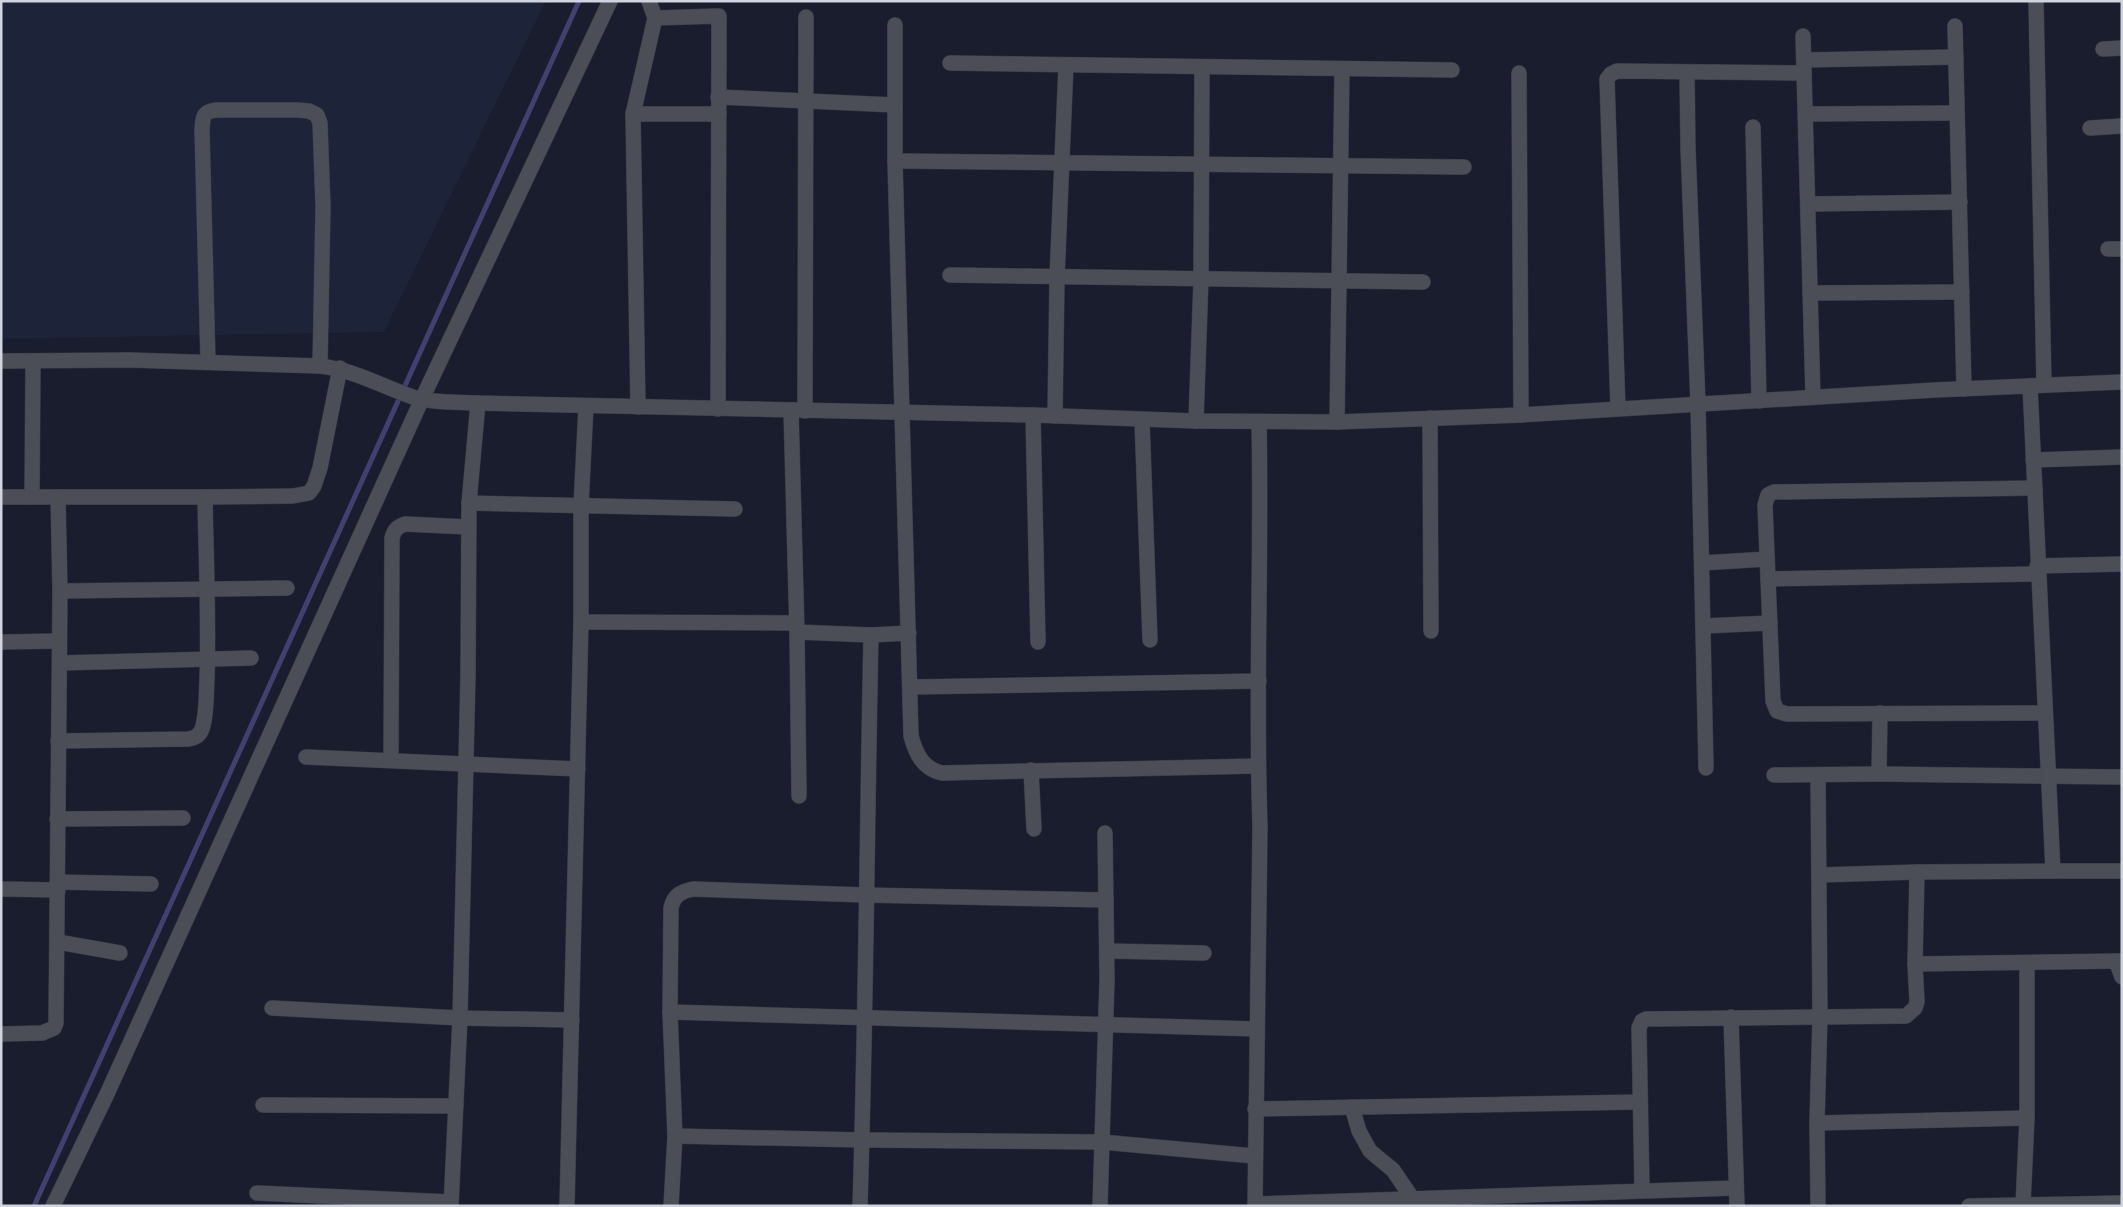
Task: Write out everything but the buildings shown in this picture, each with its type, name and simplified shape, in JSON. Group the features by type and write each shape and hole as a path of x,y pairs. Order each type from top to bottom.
{"street":[{"path":"53,1206 107,1094 418,398 610,1"},
{"path":"638,407 633,114 655,18 648,1"},
{"path":"2036,1 2037,386 2034,460 2044,713 2053,871"},
{"path":"655,18 719,16 718,409"},
{"path":"799,796 797,628 798,410 806,101 806,17"},
{"path":"895,25 895,161 911,736 914,746 924,764 932,770 942,773 1258,766"},
{"path":"1955,26 1964,389"},
{"path":"1803,36 1814,397"},
{"path":"2103,49 2122,48"},
{"path":"1618,409 1607,79 1617,71 1687,72 1956,57"},
{"path":"950,63 1342,70 1452,70"},
{"path":"1055,416 1057,278 1066,65"},
{"path":"1196,421 1201,279 1202,67"},
{"path":"1337,422 1342,70"},
{"path":"1687,72 1688,148 1698,404 1706,768"},
{"path":"1518,73 1521,415"},
{"path":"718,97 895,105"},
{"path":"208,362 202,130 204,116 208,111 216,110 298,110 310,111 317,115 320,123 323,206 320,366"},
{"path":"1806,114 1957,113"},
{"path":"633,114 718,114"},
{"path":"2090,128 2122,126"},
{"path":"1753,127 1759,401"},
{"path":"895,161 1464,167"},
{"path":"1808,204 1960,202"},
{"path":"950,275 1423,282"},
{"path":"1811,293 1962,292"},
{"path":"1,361 130,360 320,366 340,368 418,398 478,403 1259,422 1337,422 1521,415 1814,397 2122,382"},
{"path":"32,497 33,361"},
{"path":"1,497 205,498 293,496 309,493 314,486 320,468 340,368"},
{"path":"257,1193 451,1204 460,1018 464,764 468,675 468,527 478,403"},
{"path":"567,1206 581,622 581,506 586,406"},
{"path":"1033,416 1038,642"},
{"path":"1430,418 1431,631"},
{"path":"1142,420 1150,640"},
{"path":"1259,422 1261,510 1258,766 1260,826 1254,1205 1736,1188"},
{"path":"2034,460 2122,456"},
{"path":"2035,488 1774,492 1768,495 1765,504 1773,701 1777,711 1787,714 2044,713"},
{"path":"1,1034 42,1033 54,1028 56,1022 60,663 58,497"},
{"path":"58,741 195,738 200,734 203,727 207,659 205,498"},
{"path":"469,503 735,509"},
{"path":"391,760 393,532 398,526 404,524 468,527"},
{"path":"1702,563 1768,560"},
{"path":"1768,579 2038,570 2122,564"},
{"path":"60,591 287,588"},
{"path":"581,622 797,628 871,634 909,633"},
{"path":"1702,626 1770,623"},
{"path":"860,1206 866,1017 865,895 871,634"},
{"path":"1,642 59,641"},
{"path":"60,663 252,658"},
{"path":"910,687 1259,681"},
{"path":"1879,774 1880,713"},
{"path":"306,757 578,769"},
{"path":"1031,770 1034,829"},
{"path":"1774,775 1879,774 2122,777"},
{"path":"1818,775 1820,1016 1817,1123 1818,1206"},
{"path":"57,820 183,818"},
{"path":"1100,1206 1107,951 1105,833"},
{"path":"1819,876 1917,872 2122,871"},
{"path":"1642,1190 1639,1028 1642,1020 1731,1017 1906,1016 1915,1008 1917,1002 1915,964 1917,872"},
{"path":"1,889 151,884"},
{"path":"671,1206 675,1136 670,1012 671,908 674,898 681,892 693,889 1106,900"},
{"path":"58,942 120,953"},
{"path":"1107,951 1204,953"},
{"path":"1915,964 2119,961 2122,977"},
{"path":"2024,1205 2028,1118 2027,963"},
{"path":"272,1008 460,1018 572,1020"},
{"path":"670,1012 1256,1029"},
{"path":"1731,1017 1738,1206"},
{"path":"1255,1109 1640,1102"},
{"path":"263,1105 456,1106"},
{"path":"1352,1107 1359,1131 1370,1151 1393,1170 1412,1198"},
{"path":"1817,1123 2028,1118"},
{"path":"675,1136 1102,1142 1254,1156"},
{"path":"1969,1206 2122,1203"}],"shaded area":[{"path":"1,1 546,1 384,332 1,339"}],"waterway":[{"path":"34,1206 579,1"}]}
